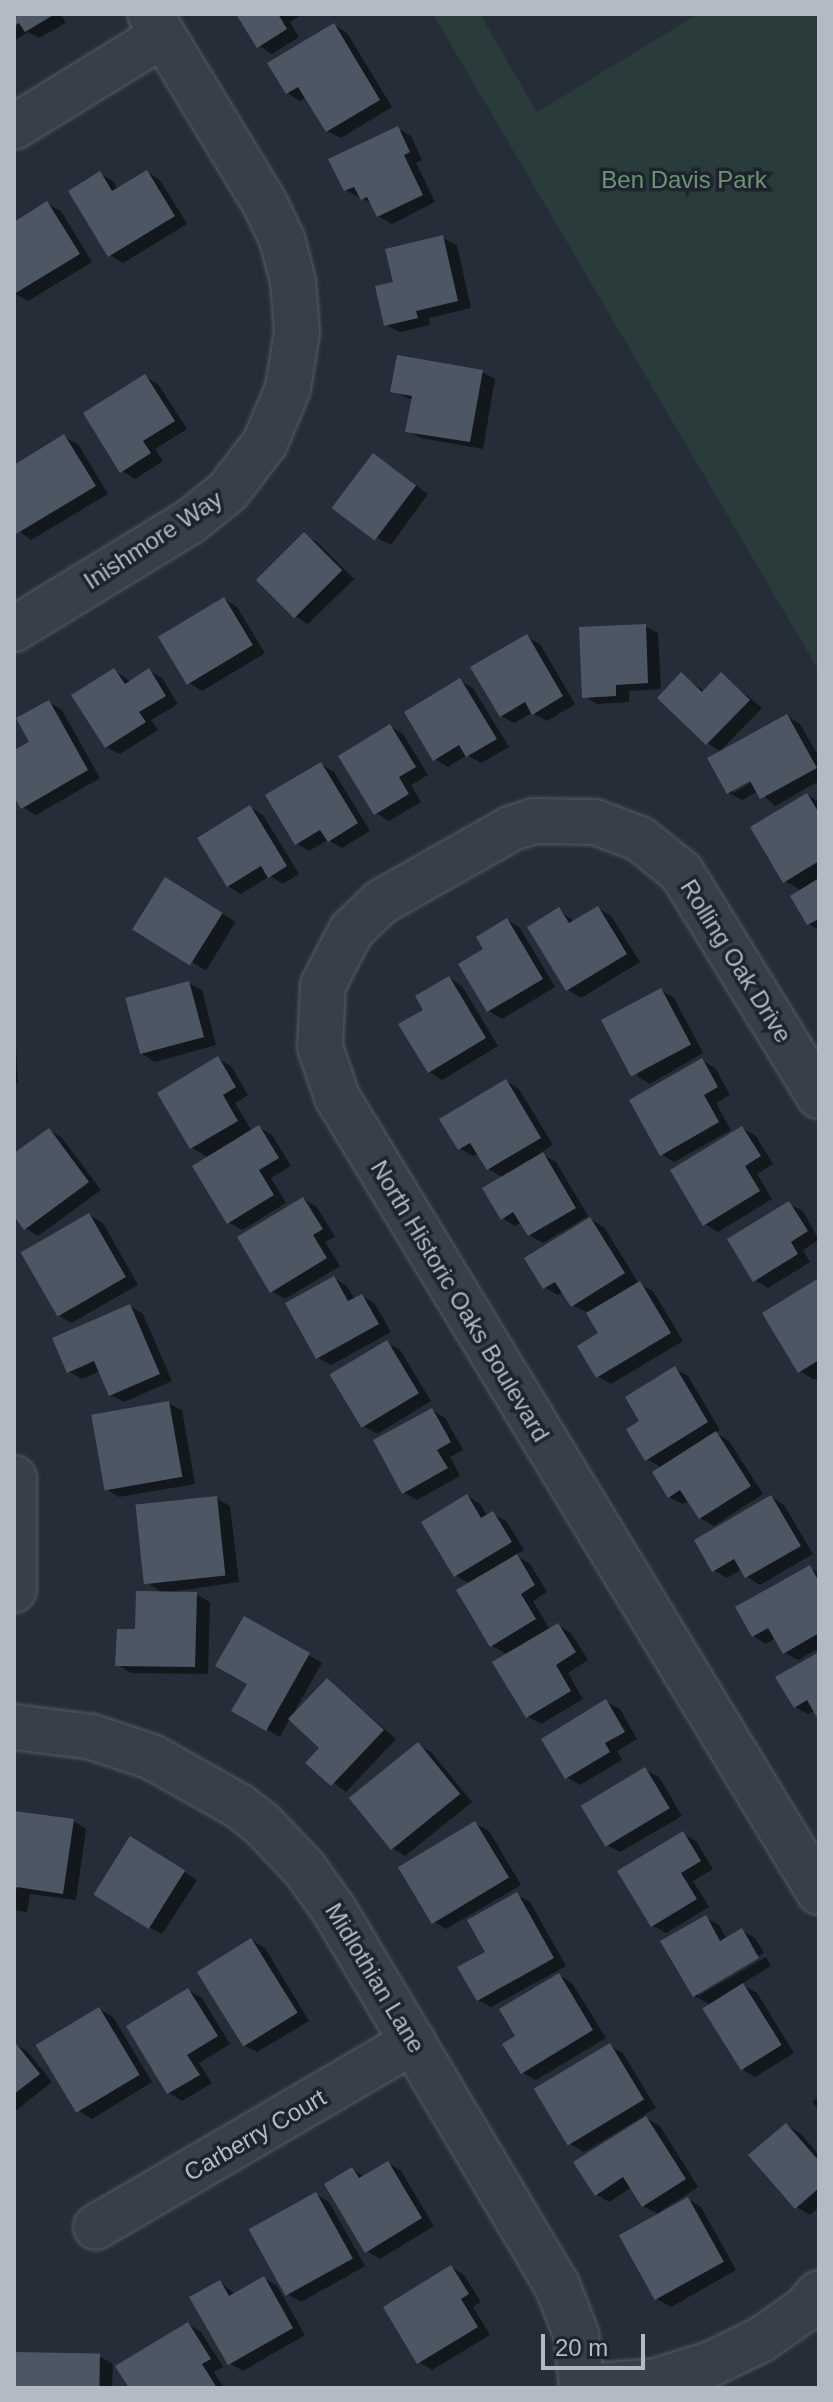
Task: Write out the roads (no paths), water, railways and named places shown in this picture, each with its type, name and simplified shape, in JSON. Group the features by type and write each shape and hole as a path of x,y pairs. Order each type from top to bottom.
{"street":[{"path":"14,127 156,25"},
{"name":"Inishmore Way","path":"14,629 191,521 228,491 265,443 288,388 296,342 296,306 282,239 264,202 156,25"},
{"name":"North Historic Oaks Boulevard","path":"595,822 534,821 512,828 490,837 367,913 336,955 323,985 319,1015 324,1065 337,1097 819,1892"},
{"name":"Rolling Oak Drive","path":"595,822 640,839 681,872 819,1096"},
{"path":"14,1478 14,1590"},
{"name":"Midlothian Lane","path":"14,1727 92,1737 152,1757 210,1787 263,1825 304,1868 326,1898 561,2292 579,2347 582,2388"},
{"name":"Carberry Court","path":"96,2227 413,2042"},
{"path":"582,2388 656,2381 711,2364 762,2339 805,2309 819,2293"}],"park label":[{"name":"Ben Davis Park","path":"684,180"}]}
